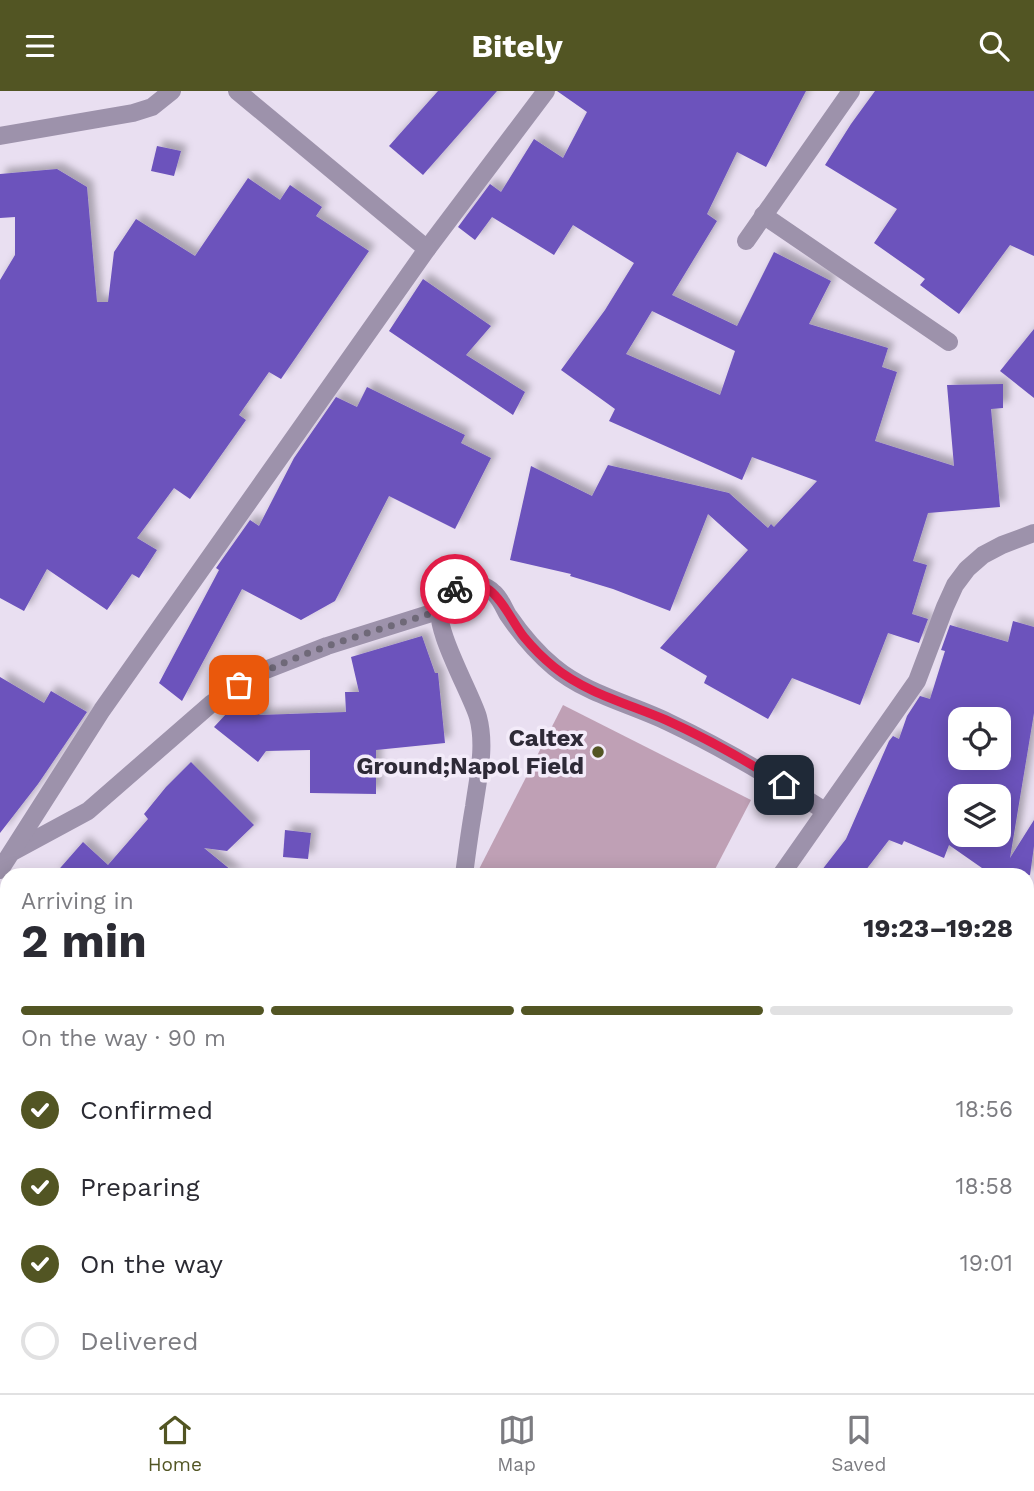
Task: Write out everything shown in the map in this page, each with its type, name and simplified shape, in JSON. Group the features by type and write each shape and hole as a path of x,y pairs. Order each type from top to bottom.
{"street":[{"path":"0,136 133,113 152,107 172,91"},
{"path":"237,91 427,249"},
{"path":"1,868 102,710 427,249 546,91"},
{"path":"746,241 851,91"},
{"path":"763,215 949,342"},
{"path":"786,868 917,681 945,607 967,569 983,555 1034,533"},
{"path":"465,868 480,771 481,738 475,709 444,637 438,611 441,602 451,591 476,582 496,594 524,637 557,670 589,688 668,721 763,772 825,811"},
{"path":"11,853 88,811 212,703 263,671 327,646 438,611"}],"shaded area":[{"name":"Caltex Ground;Napol Field","path":"563,705 751,800 716,868 480,868"}],"building":[{"path":"438,91 497,91 423,175 389,146"},
{"path":"557,91 806,91 766,167 737,152 707,214 717,221 672,295 737,326 774,252 831,281 809,324 888,348 882,367 897,372 875,441 954,466 947,385 1003,384 1003,408 991,409 1000,507 928,513 913,561 927,565 912,614 928,619 919,643 888,633 860,705 792,678 768,719 704,683 707,676 660,648 748,550 708,514 670,611 570,576 571,574 510,560 531,466 592,496 608,465 729,493 768,528 771,524 774,527 817,481 752,457 742,480 609,421 615,409 561,370 605,310 634,263 573,225 554,255 492,217 475,240 458,227 490,184 501,192 534,139 563,158 587,112","holes":["652,311 735,351 720,395 626,354"]},
{"path":"875,91 1034,91 1034,256 1010,245 959,314 920,285 925,279 874,243 897,209 825,165"},
{"path":"157,146 181,151 174,176 151,171"},
{"path":"57,169 87,187 97,302 108,302 114,252 136,219 195,256 248,178 280,200 290,185 322,207 316,216 369,251 281,379 269,372 239,415 246,420 190,499 174,488 137,538 157,550 139,578 132,574 107,610 47,569 24,611 0,598 0,280 15,255 15,217 0,218 0,174"},
{"path":"423,279 491,326 466,355 525,392 513,415 389,331"},
{"path":"1034,329 1034,398 1000,371"},
{"path":"367,387 465,435 461,443 491,458 455,529 389,496 335,601 301,620 242,589 182,701 159,683 219,570 216,568 250,520 259,526 294,458 336,397 357,407"},
{"path":"1013,621 1034,627 1034,713 1010,858 1034,820 1031,868 982,868 952,847 1011,847 1011,784 948,784 948,847 944,858 904,841 902,845 889,840 867,868 823,868 846,839 889,741 893,736 899,739 907,716 920,696 930,699 945,651 941,650 950,625 1008,642"},
{"path":"422,636 435,673 438,673 445,743 376,750 376,794 310,793 310,750 266,751 258,762 214,727 240,699 260,715 346,712 345,692 359,692 351,657"},
{"path":"0,677 44,703 51,691 87,712 38,784 0,833"},
{"path":"191,762 254,825 227,851 204,848 228,868 60,868 83,842 108,865 148,819 144,814"},
{"path":"285,830 311,833 308,859 283,857"}],"way so far":[{"path":"239,685 263,671 327,646 438,611 441,602 455,589"}],"place":[{"name":"Caltex Ground;Napol Field","path":"598,752"}],"route":[{"path":"455,589 476,582 485,586 496,594 524,637 557,670 589,688 668,721 784,785"}]}
